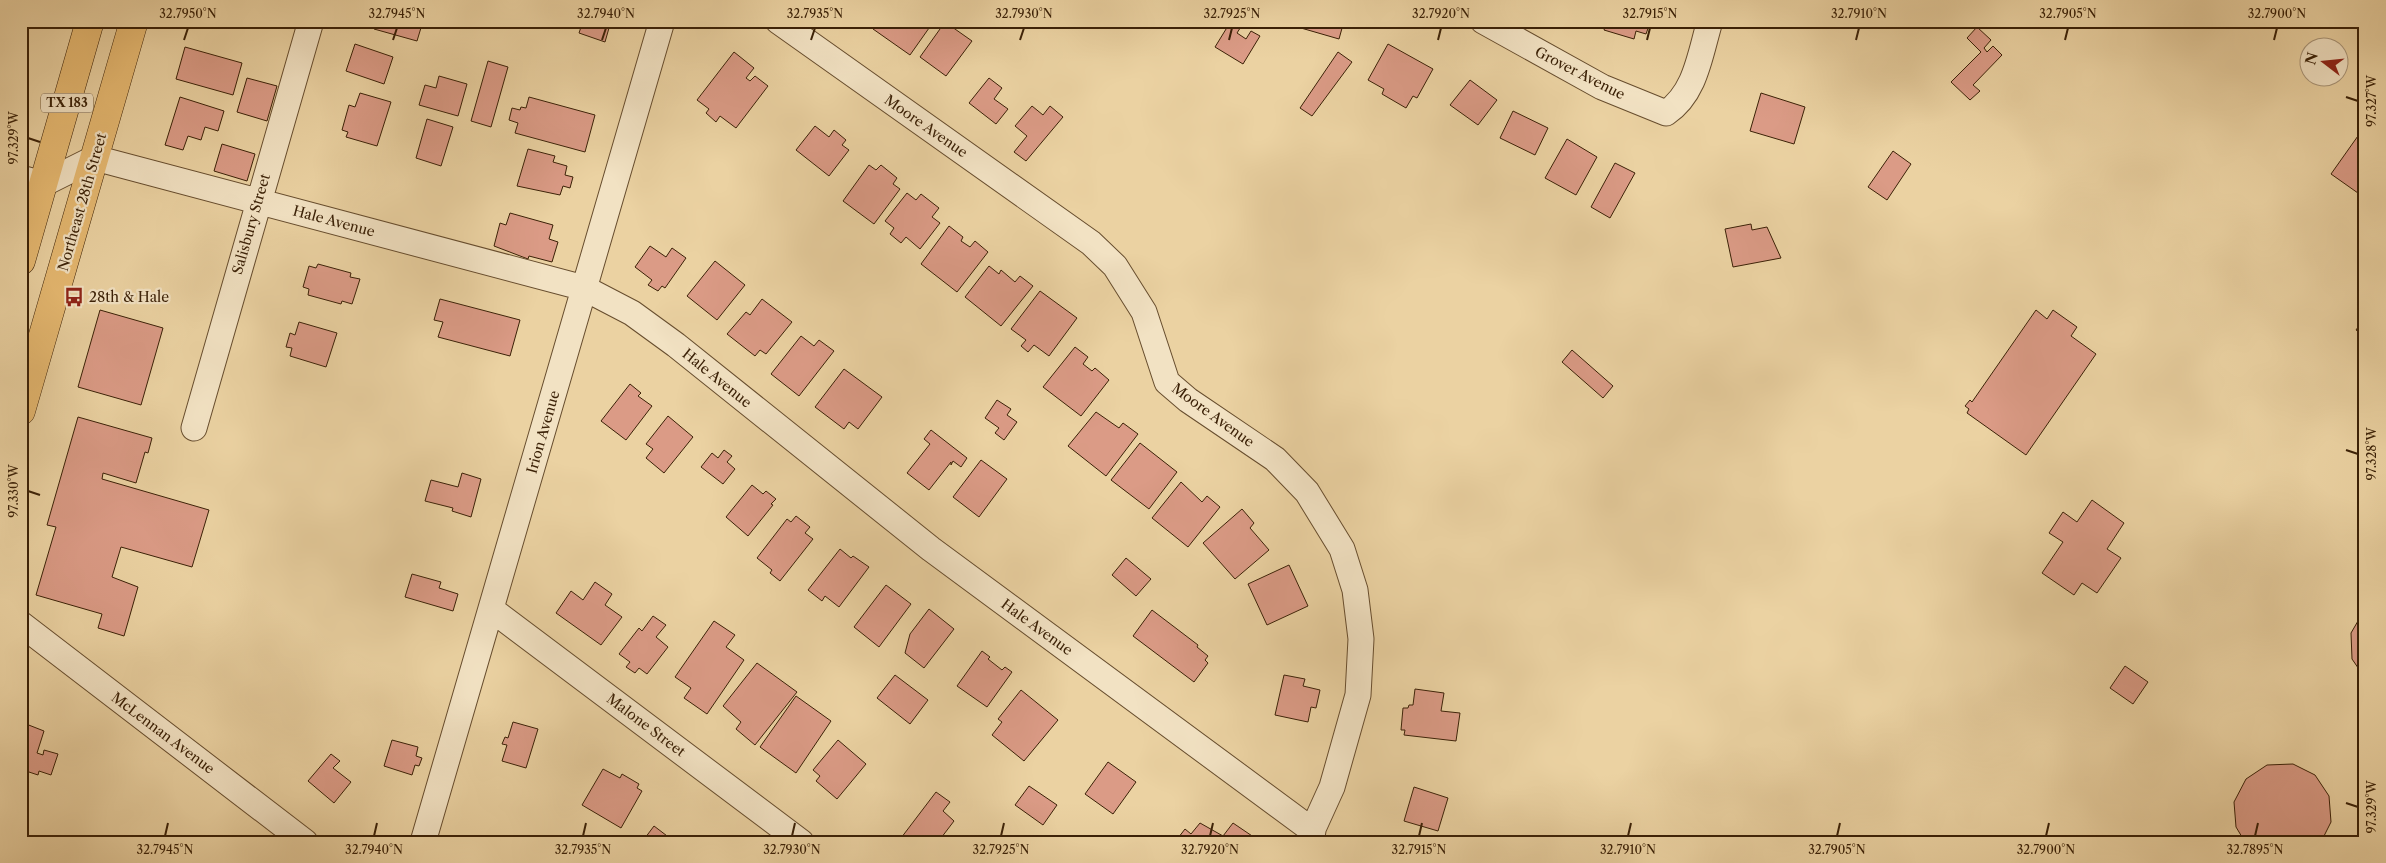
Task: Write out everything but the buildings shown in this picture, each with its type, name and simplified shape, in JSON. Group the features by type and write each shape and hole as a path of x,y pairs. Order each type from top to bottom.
{"main road":[{"name":"TX 183","path":"21,261 32,181 90,21"},
{"name":"Northeast 28th Street","path":"21,411 134,21"}],"street":[{"name":"Salisbury Street","path":"194,428 311,21"},
{"name":"Irion Avenue","path":"423,842 662,21"},
{"name":"Moore Avenue","path":"778,21 1091,243 1115,266 1144,312 1167,382 1188,400 1275,459 1307,492 1342,549 1355,590 1361,639 1358,695 1332,787 1310,836"},
{"name":"Grover Avenue","path":"1483,21 1602,87 1666,113 1679,104 1692,85 1710,21"},
{"path":"32,181 95,158"},
{"name":"Hale Avenue","path":"95,158 584,288 632,313 676,345 931,549 1310,836"},
{"name":"Malone Street","path":"491,609 801,842"},
{"name":"McLennan Avenue","path":"21,624 305,842"}],"place":[{"name":"28th & Hale","path":"74,297"}]}
